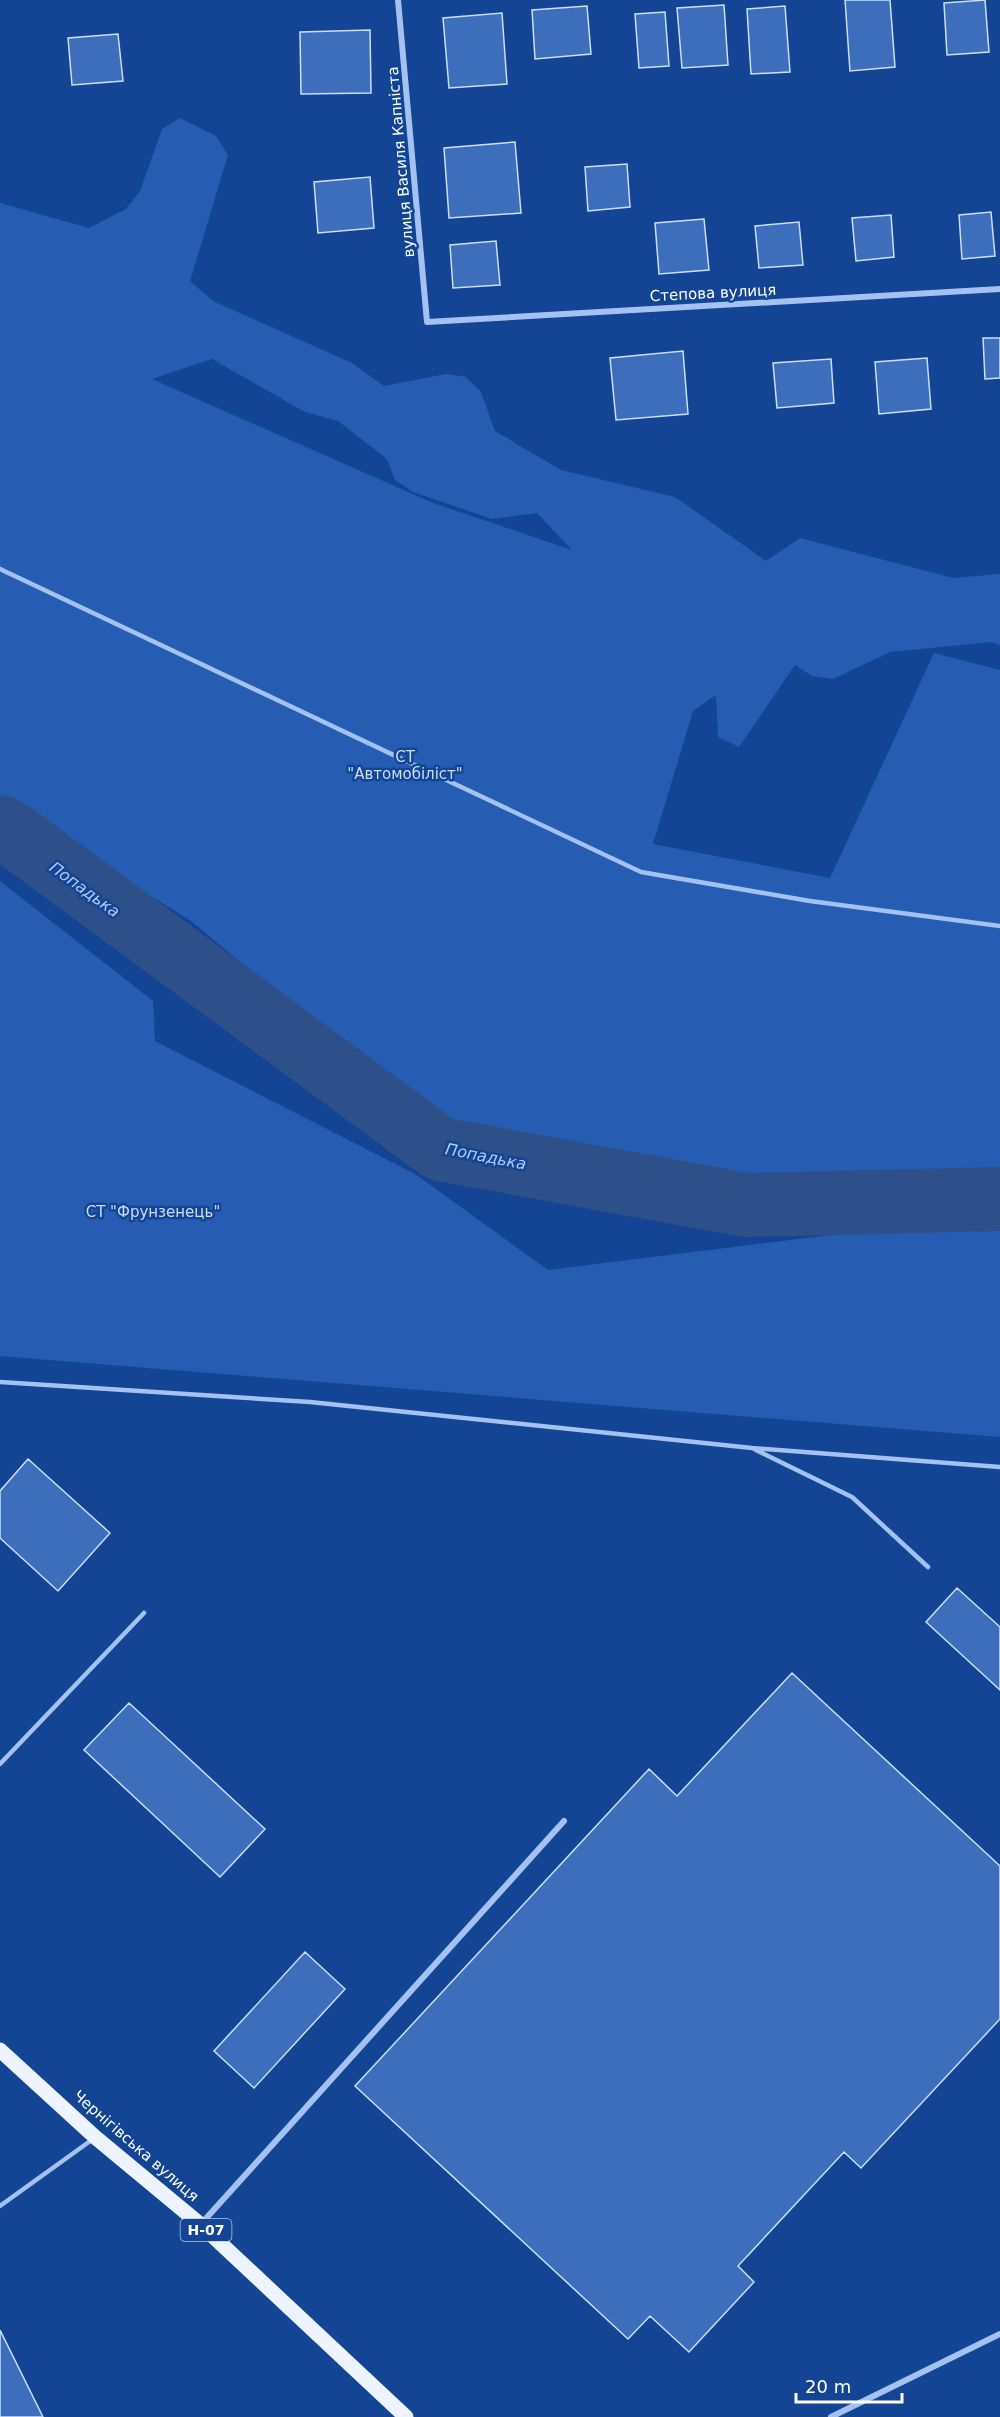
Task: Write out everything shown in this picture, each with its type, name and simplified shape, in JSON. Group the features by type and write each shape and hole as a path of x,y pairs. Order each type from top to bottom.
{"main road":[{"name":"Чернігівська вулиця","path":"0,2050 95,2137 201,2225 406,2417"}],"street":[{"name":"вулиця Василя Капніста","path":"398,0 427,322"},
{"name":"Степова вулиця","path":"427,322 1000,289"},
{"path":"201,2225 564,1821"},
{"path":"831,2417 1000,2334"}],"lane":[{"path":"0,569 641,872 810,901 1000,926"},
{"path":"0,1382 310,1402 752,1448 1000,1467"},
{"path":"752,1448 852,1497 928,1568"},
{"path":"0,1764 144,1613"},
{"path":"0,2206 95,2137"}],"green space":[{"name":"СТ \"Автомобіліст\"","path":"180,118 216,136 228,155 190,281 213,301 352,363 384,386 446,374 466,377 481,392 495,431 561,470 675,497 766,561 800,538 953,578 1000,574 1000,645 991,642 890,652 833,679 812,676 795,665 739,747 718,737 716,695 693,711 653,844 830,878 934,653 1000,670 1000,1181 745,1182 437,1127 191,921 0,802 0,203 89,228 126,209 140,191 162,129","holes":["212,359 305,412 338,421 387,459 395,480 413,492 492,519 537,513 572,550 433,503 152,379"]},
{"name":"СТ \"Фрунзенець\"","path":"0,881 153,1001 155,1041 415,1174 548,1270 887,1228 1000,1219 1000,1437 0,1356"}],"building":[{"path":"845,0 890,0 895,67 850,71"},
{"path":"985,0 989,52 947,55 944,3"},
{"path":"724,5 728,65 682,68 677,8"},
{"path":"587,6 591,54 535,59 532,10"},
{"path":"785,6 790,72 751,74 747,9"},
{"path":"665,12 669,66 639,68 635,14"},
{"path":"502,13 507,84 449,88 443,18"},
{"path":"370,30 371,93 301,94 300,32"},
{"path":"118,34 123,81 72,85 68,38"},
{"path":"515,142 521,213 449,218 444,148"},
{"path":"627,164 630,207 588,211 585,167"},
{"path":"370,177 374,228 318,233 314,182"},
{"path":"991,212 995,256 962,259 959,215"},
{"path":"891,215 894,257 856,261 852,218"},
{"path":"704,219 709,270 659,274 655,223"},
{"path":"799,222 803,265 759,268 755,226"},
{"path":"496,241 500,285 453,288 450,245"},
{"path":"983,338 1000,338 1000,378 985,379"},
{"path":"683,351 688,414 616,420 610,358"},
{"path":"927,358 931,409 879,414 875,362"},
{"path":"831,359 834,403 777,408 773,363"},
{"path":"28,1459 110,1533 58,1591 0,1538 0,1491"},
{"path":"957,1588 1000,1627 1000,1690 926,1622"},
{"path":"792,1673 1000,1866 1000,2019 861,2168 844,2152 738,2266 754,2282 689,2352 650,2316 628,2339 355,2086 649,1769 677,1796"},
{"path":"129,1703 265,1829 220,1877 84,1750"},
{"path":"305,1952 345,1989 254,2088 214,2051"},
{"path":"0,2330 43,2417 0,2417"}],"waterway":[{"name":"Попадька","path":"0,827 13,834 440,1149 746,1205 1000,1199"}]}
